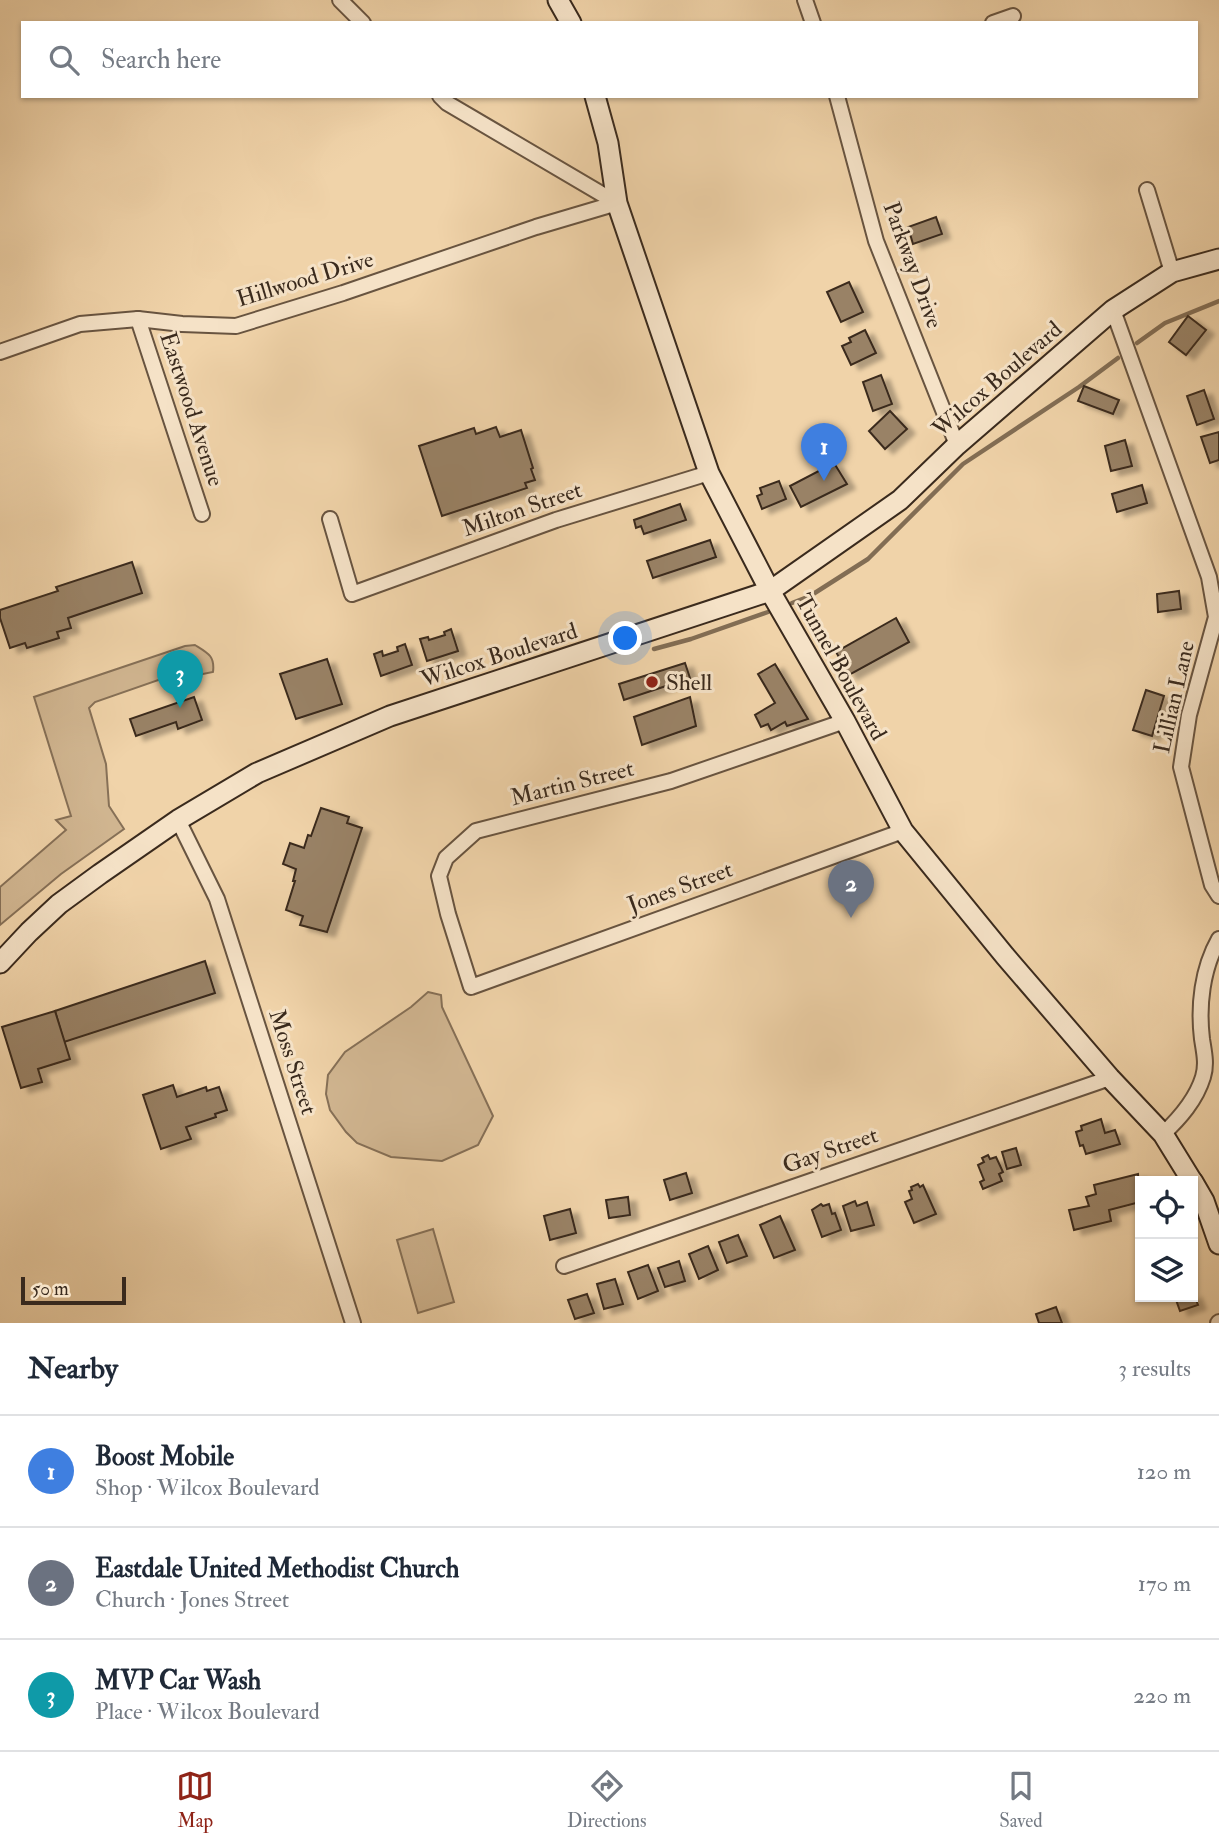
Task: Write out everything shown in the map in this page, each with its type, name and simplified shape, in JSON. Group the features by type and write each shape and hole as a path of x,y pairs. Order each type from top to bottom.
{"main road":[{"path":"558,0 569,21"},
{"name":"Tunnel Boulevard","path":"596,98 607,143 617,203 709,473 770,591 845,721 903,831 1005,956 1110,1078 1163,1134 1189,1176"},
{"name":"Wilcox Boulevard","path":"0,963 59,904 178,820 257,774 390,716 770,591 900,500 957,445 1114,310 1172,272 1219,259"},
{"name":"Tunnel Boulevard","path":"1198,1191 1219,1244"}],"street":[{"path":"340,0 361,21"},
{"path":"805,0 812,21"},
{"path":"999,21 1013,16"},
{"path":"442,98 617,203"},
{"name":"Parkway Drive","path":"838,98 876,241 957,445"},
{"path":"1147,190 1172,272"},
{"name":"Hillwood Drive","path":"0,352 80,324 138,318 182,324 236,326 617,203"},
{"name":"Lillian Lane","path":"1114,310 1209,577 1216,617 1189,716 1181,768 1212,885 1219,896"},
{"name":"Eastwood Avenue","path":"138,318 202,514"},
{"name":"Milton Street","path":"330,519 352,594 556,520 709,473"},
{"name":"Martin Street","path":"471,986 447,914 439,876 446,858 477,831 671,781 845,721"},
{"name":"Moss Street","path":"178,820 217,899 354,1323"},
{"name":"Jones Street","path":"471,986 903,831"},
{"path":"1163,1134 1184,1113 1204,1076 1203,978 1219,939"},
{"name":"Gay Street","path":"564,1266 1110,1078"}],"shaded area":[{"path":"195,645 210,656 213,672 198,675 184,671 95,702 89,708 106,764 109,806 124,829 61,874 0,925 0,887 66,830 56,820 71,816 34,697 185,646"},
{"path":"428,992 441,995 442,1007 493,1116 478,1145 442,1161 391,1157 357,1143 330,1110 326,1094 328,1075 345,1052 411,1007"},
{"path":"433,1229 454,1302 418,1313 397,1240"}],"building":[{"path":"936,217 942,234 913,244 908,227"},
{"path":"849,282 863,312 841,322 827,292"},
{"path":"1188,316 1206,330 1186,355 1169,342"},
{"path":"865,330 876,353 851,365 842,346 851,342 849,338"},
{"path":"881,375 892,404 873,411 863,382"},
{"path":"1084,386 1119,400 1113,414 1078,401"},
{"path":"1204,390 1214,419 1197,425 1187,396"},
{"path":"890,411 907,429 885,449 869,431"},
{"path":"496,427 500,437 521,430 535,480 525,483 527,488 442,516 419,446 474,428 476,434"},
{"path":"1219,432 1219,460 1210,463 1201,437"},
{"path":"1125,440 1132,466 1111,471 1105,446"},
{"path":"834,463 847,484 801,507 790,486"},
{"path":"779,481 786,499 762,509 757,496 762,494 760,488"},
{"path":"1142,485 1147,503 1117,512 1112,494"},
{"path":"680,504 686,520 644,534 641,526 636,528 634,520"},
{"path":"710,540 716,557 653,578 647,561"},
{"path":"132,562 142,593 68,618 71,628 57,632 59,638 27,648 25,643 10,648 0,610 58,591 56,587"},
{"path":"1179,591 1181,609 1158,612 1157,594"},
{"path":"896,618 909,642 849,675 836,652"},
{"path":"451,629 458,651 427,661 420,639 428,637 429,640 445,635 444,632"},
{"path":"405,644 412,665 381,676 374,654 382,651 383,656 398,651 397,647"},
{"path":"327,659 342,704 296,719 280,674"},
{"name":"Shell","path":"685,663 690,678 624,700 619,684"},
{"path":"775,664 808,719 787,726 785,722 771,730 768,724 761,727 755,715 775,703 758,674"},
{"path":"1146,690 1164,696 1152,736 1133,730"},
{"path":"194,697 202,720 178,729 176,722 136,736 130,719"},
{"path":"690,697 696,726 642,745 634,717"},
{"path":"321,808 349,817 347,823 362,828 327,932 300,925 303,916 286,910 296,869 283,864 290,843 304,848"},
{"path":"205,961 215,993 64,1042 55,1011"},
{"path":"55,1011 70,1059 38,1069 42,1082 21,1088 2,1027"},
{"path":"173,1085 177,1097 206,1087 207,1091 219,1087 227,1110 215,1114 216,1117 186,1127 191,1139 161,1149 143,1095"},
{"path":"1101,1119 1105,1133 1115,1130 1120,1144 1086,1154 1083,1145 1080,1146 1076,1132 1082,1130 1081,1126"},
{"path":"1016,1148 1021,1165 1007,1169 1002,1152"},
{"path":"988,1155 990,1159 996,1157 1003,1172 999,1174 1002,1181 983,1189 980,1182 984,1180 978,1165 984,1162 982,1158"},
{"path":"686,1173 692,1193 670,1200 664,1180"},
{"path":"1138,1174 1135,1176 1135,1203 1109,1210 1111,1221 1074,1230 1069,1210 1089,1206 1086,1197 1096,1194 1094,1185"},
{"path":"918,1184 920,1187 923,1185 936,1214 914,1223 905,1202 912,1199 909,1191 912,1190 911,1187"},
{"path":"628,1197 630,1215 609,1218 606,1200"},
{"path":"855,1201 857,1206 867,1202 874,1225 851,1231 843,1206"},
{"path":"821,1204 829,1204 841,1230 822,1237 812,1210"},
{"path":"570,1209 576,1233 550,1240 544,1216"},
{"path":"780,1216 795,1250 774,1258 760,1225"},
{"path":"738,1235 747,1256 727,1263 719,1242"},
{"path":"708,1246 718,1270 699,1279 689,1254"},
{"path":"679,1261 685,1281 665,1287 658,1268"},
{"path":"648,1265 658,1291 638,1299 628,1272"},
{"path":"615,1279 623,1304 604,1309 597,1284"},
{"path":"587,1294 594,1313 575,1319 568,1300"},
{"path":"1177,1302 1197,1302 1198,1305 1180,1311"},
{"path":"1056,1307 1062,1323 1039,1323 1036,1314"}],"waterway":[{"path":"1137,343 1165,323 1219,301"},
{"path":"792,603 810,596 868,559 963,464 1118,358"},
{"path":"654,649 768,612"}],"place":[{"name":"Boost Mobile","path":"824,481"},
{"name":"Shell","path":"652,682"},
{"name":"MVP Car Wash","path":"180,708"},
{"name":"Eastdale United Methodist Church","path":"851,918"}]}
